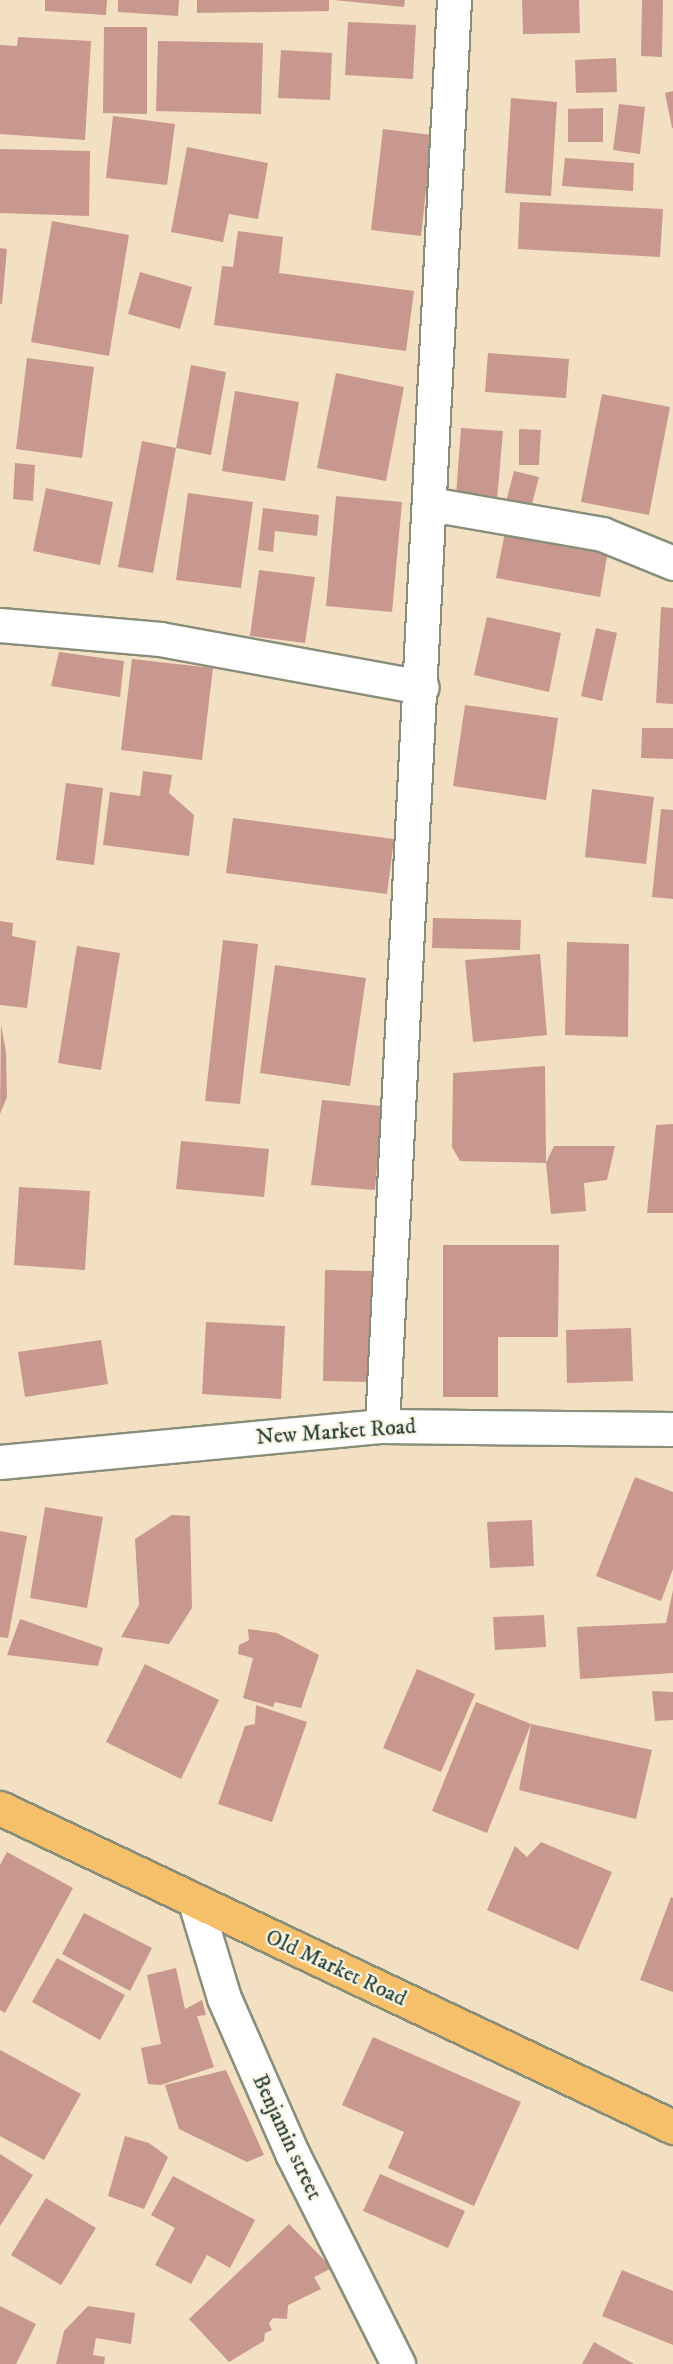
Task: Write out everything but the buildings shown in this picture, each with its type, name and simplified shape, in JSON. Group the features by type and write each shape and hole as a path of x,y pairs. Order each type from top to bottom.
{"main road":[{"name":"Old Market Road","path":"0,1808 673,2127"}],"street":[{"path":"382,1426 422,687 454,0"},
{"path":"430,504 602,534 673,563"},
{"path":"0,625 160,639 422,687"},
{"name":"New Market Road","path":"0,1462 382,1426 673,1429"},
{"name":"Benjamin street","path":"195,1902 224,1998 242,2040 293,2155 398,2364"}]}
